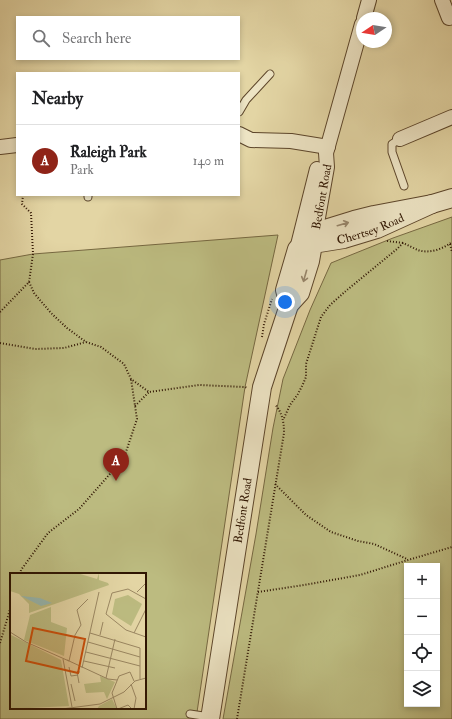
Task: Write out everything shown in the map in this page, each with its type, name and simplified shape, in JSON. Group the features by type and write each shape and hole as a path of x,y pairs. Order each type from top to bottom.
{"street":[{"path":"366,12 369,0"},
{"path":"442,0 450,18 452,17"},
{"name":"Bedfont Road","path":"210,718 262,387 289,305 300,293 310,261 307,238 327,167 327,150 356,46"},
{"path":"400,139 452,117"},
{"path":"240,134 251,140 291,141 327,150"},
{"path":"0,147 16,145"},
{"name":"Chertsey Road","path":"307,238 344,239 377,229 432,204 452,198"}],"lane":[{"path":"240,110 246,100 270,74"},
{"path":"400,139 392,144 392,152 404,186"},
{"path":"190,714 210,718"}],"path":[{"path":"20,573 48,533 79,509 124,458 137,419 131,379 124,364 101,347 86,342 68,328 51,313 34,293 29,282 33,254 31,212 22,204 23,196"},
{"path":"382,240 403,243 419,250 430,251 441,249 451,243 452,252"},
{"path":"283,419 306,377 306,364 321,317 330,305 403,243"},
{"path":"0,312 29,282"},
{"path":"0,343 35,349 64,348 86,342"},
{"path":"131,379 149,392"},
{"path":"135,406 149,392 199,385 245,387"},
{"path":"237,719 284,433 283,419 274,402"},
{"path":"275,484 306,515 331,532 358,541 374,544 408,560"},
{"path":"258,592 360,575 452,547"},
{"path":"0,643 10,609"}],"shaded area":[{"path":"452,217 452,719 223,719 273,428 283,379 310,310 331,263 393,238"},
{"path":"278,235 245,387 196,719 0,719 0,260 33,254"}],"place":[{"name":"Raleigh Park","path":"116,481"}]}
